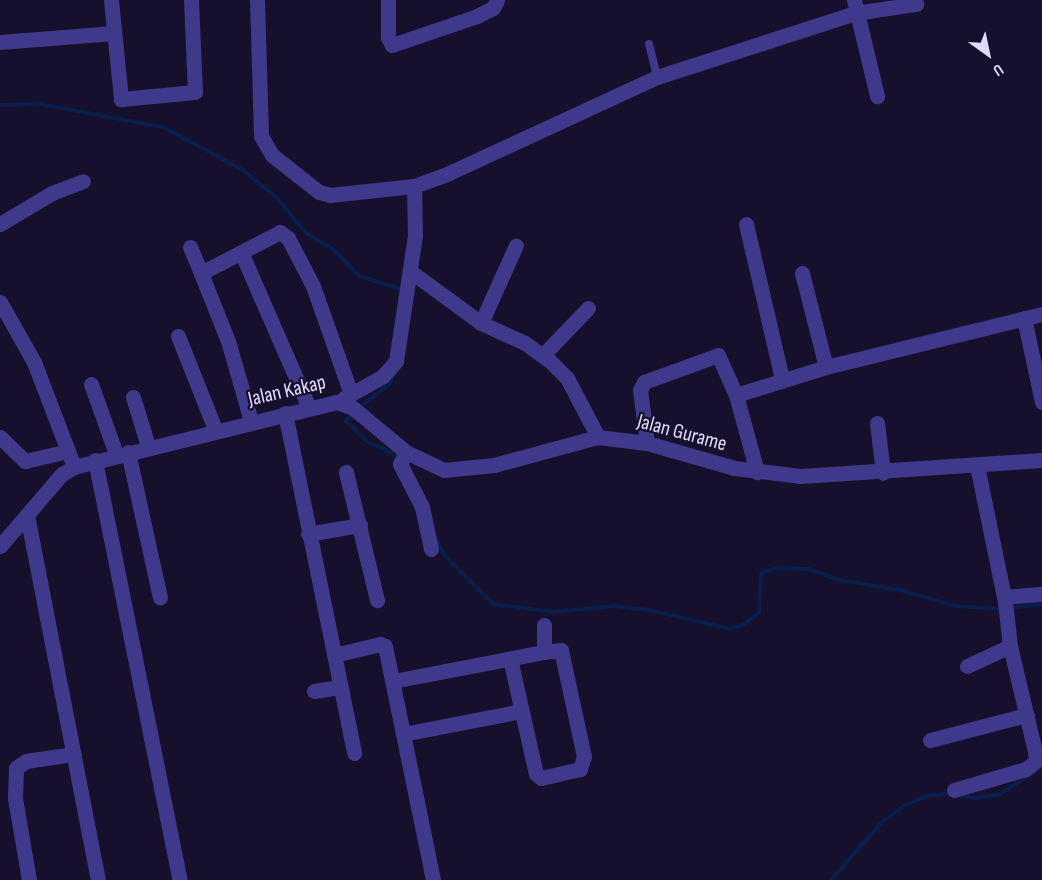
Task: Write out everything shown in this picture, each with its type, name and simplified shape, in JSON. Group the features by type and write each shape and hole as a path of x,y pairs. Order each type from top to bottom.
{"street":[{"path":"111,0 121,99 195,92 191,0"},
{"path":"257,0 260,127 266,147 325,195 414,186 450,173 657,78 855,6 890,3 915,4"},
{"path":"388,0 388,38 392,45 477,16 493,8 496,0"},
{"path":"855,6 877,96"},
{"path":"0,42 114,33"},
{"path":"0,224 52,193 83,181"},
{"name":"Jalan Kakap","path":"356,406 396,361 417,223 414,186"},
{"path":"746,224 782,379"},
{"path":"201,273 285,233 313,286 356,406"},
{"path":"481,323 516,245"},
{"path":"190,247 228,341 251,421"},
{"path":"241,252 309,408"},
{"path":"802,273 826,367"},
{"path":"408,284 543,355 567,378 598,437"},
{"path":"0,302 34,362 74,467 62,474 0,546"},
{"path":"543,355 588,308"},
{"path":"736,395 826,367 1042,314"},
{"path":"1024,318 1042,402"},
{"path":"178,336 215,429"},
{"path":"647,443 640,390 646,380 716,354 723,359 736,395 757,472"},
{"path":"91,384 122,453 160,598"},
{"path":"133,397 148,446"},
{"name":"Jalan Kakap","path":"74,467 215,429 336,402"},
{"name":"Jalan Gurame","path":"336,402 356,406 403,457 444,470 458,471 598,437 647,443 757,472 801,476 883,473 1042,460"},
{"path":"285,413 354,753"},
{"path":"877,423 883,473"},
{"path":"0,437 24,461 68,452"},
{"path":"403,457 422,507 431,549"},
{"path":"95,460 180,880"},
{"path":"954,790 1036,763 1010,646 1006,605 978,466"},
{"path":"346,472 377,600"},
{"path":"27,514 98,880"},
{"path":"308,534 360,525"},
{"path":"1006,605 1042,594"},
{"path":"544,625 544,652"},
{"path":"334,655 381,644 393,681 433,880"},
{"path":"967,666 1010,646"},
{"path":"393,681 558,649 565,655 584,756 582,767 538,777 510,659"},
{"path":"314,691 339,687"},
{"path":"403,735 521,711"},
{"path":"930,740 1027,715"},
{"path":"29,880 15,798 16,768 26,761 73,754"}],"lane":[{"path":"649,44 657,78"}],"waterway":[{"path":"0,105 39,104 163,127 243,170 277,198 306,233 333,249 359,276 404,290"},
{"path":"357,409 389,384 396,371"},
{"path":"352,414 346,421 368,442 398,456"},
{"path":"435,537 444,555 493,604 553,612 615,606 650,610 730,629 743,625 759,613 761,573 777,568 809,569 839,580 900,590 955,606 1003,609"},
{"path":"1010,608 1042,604"},
{"path":"831,880 882,822 905,805 926,796 948,794 976,798 1000,794 1042,767"}]}
